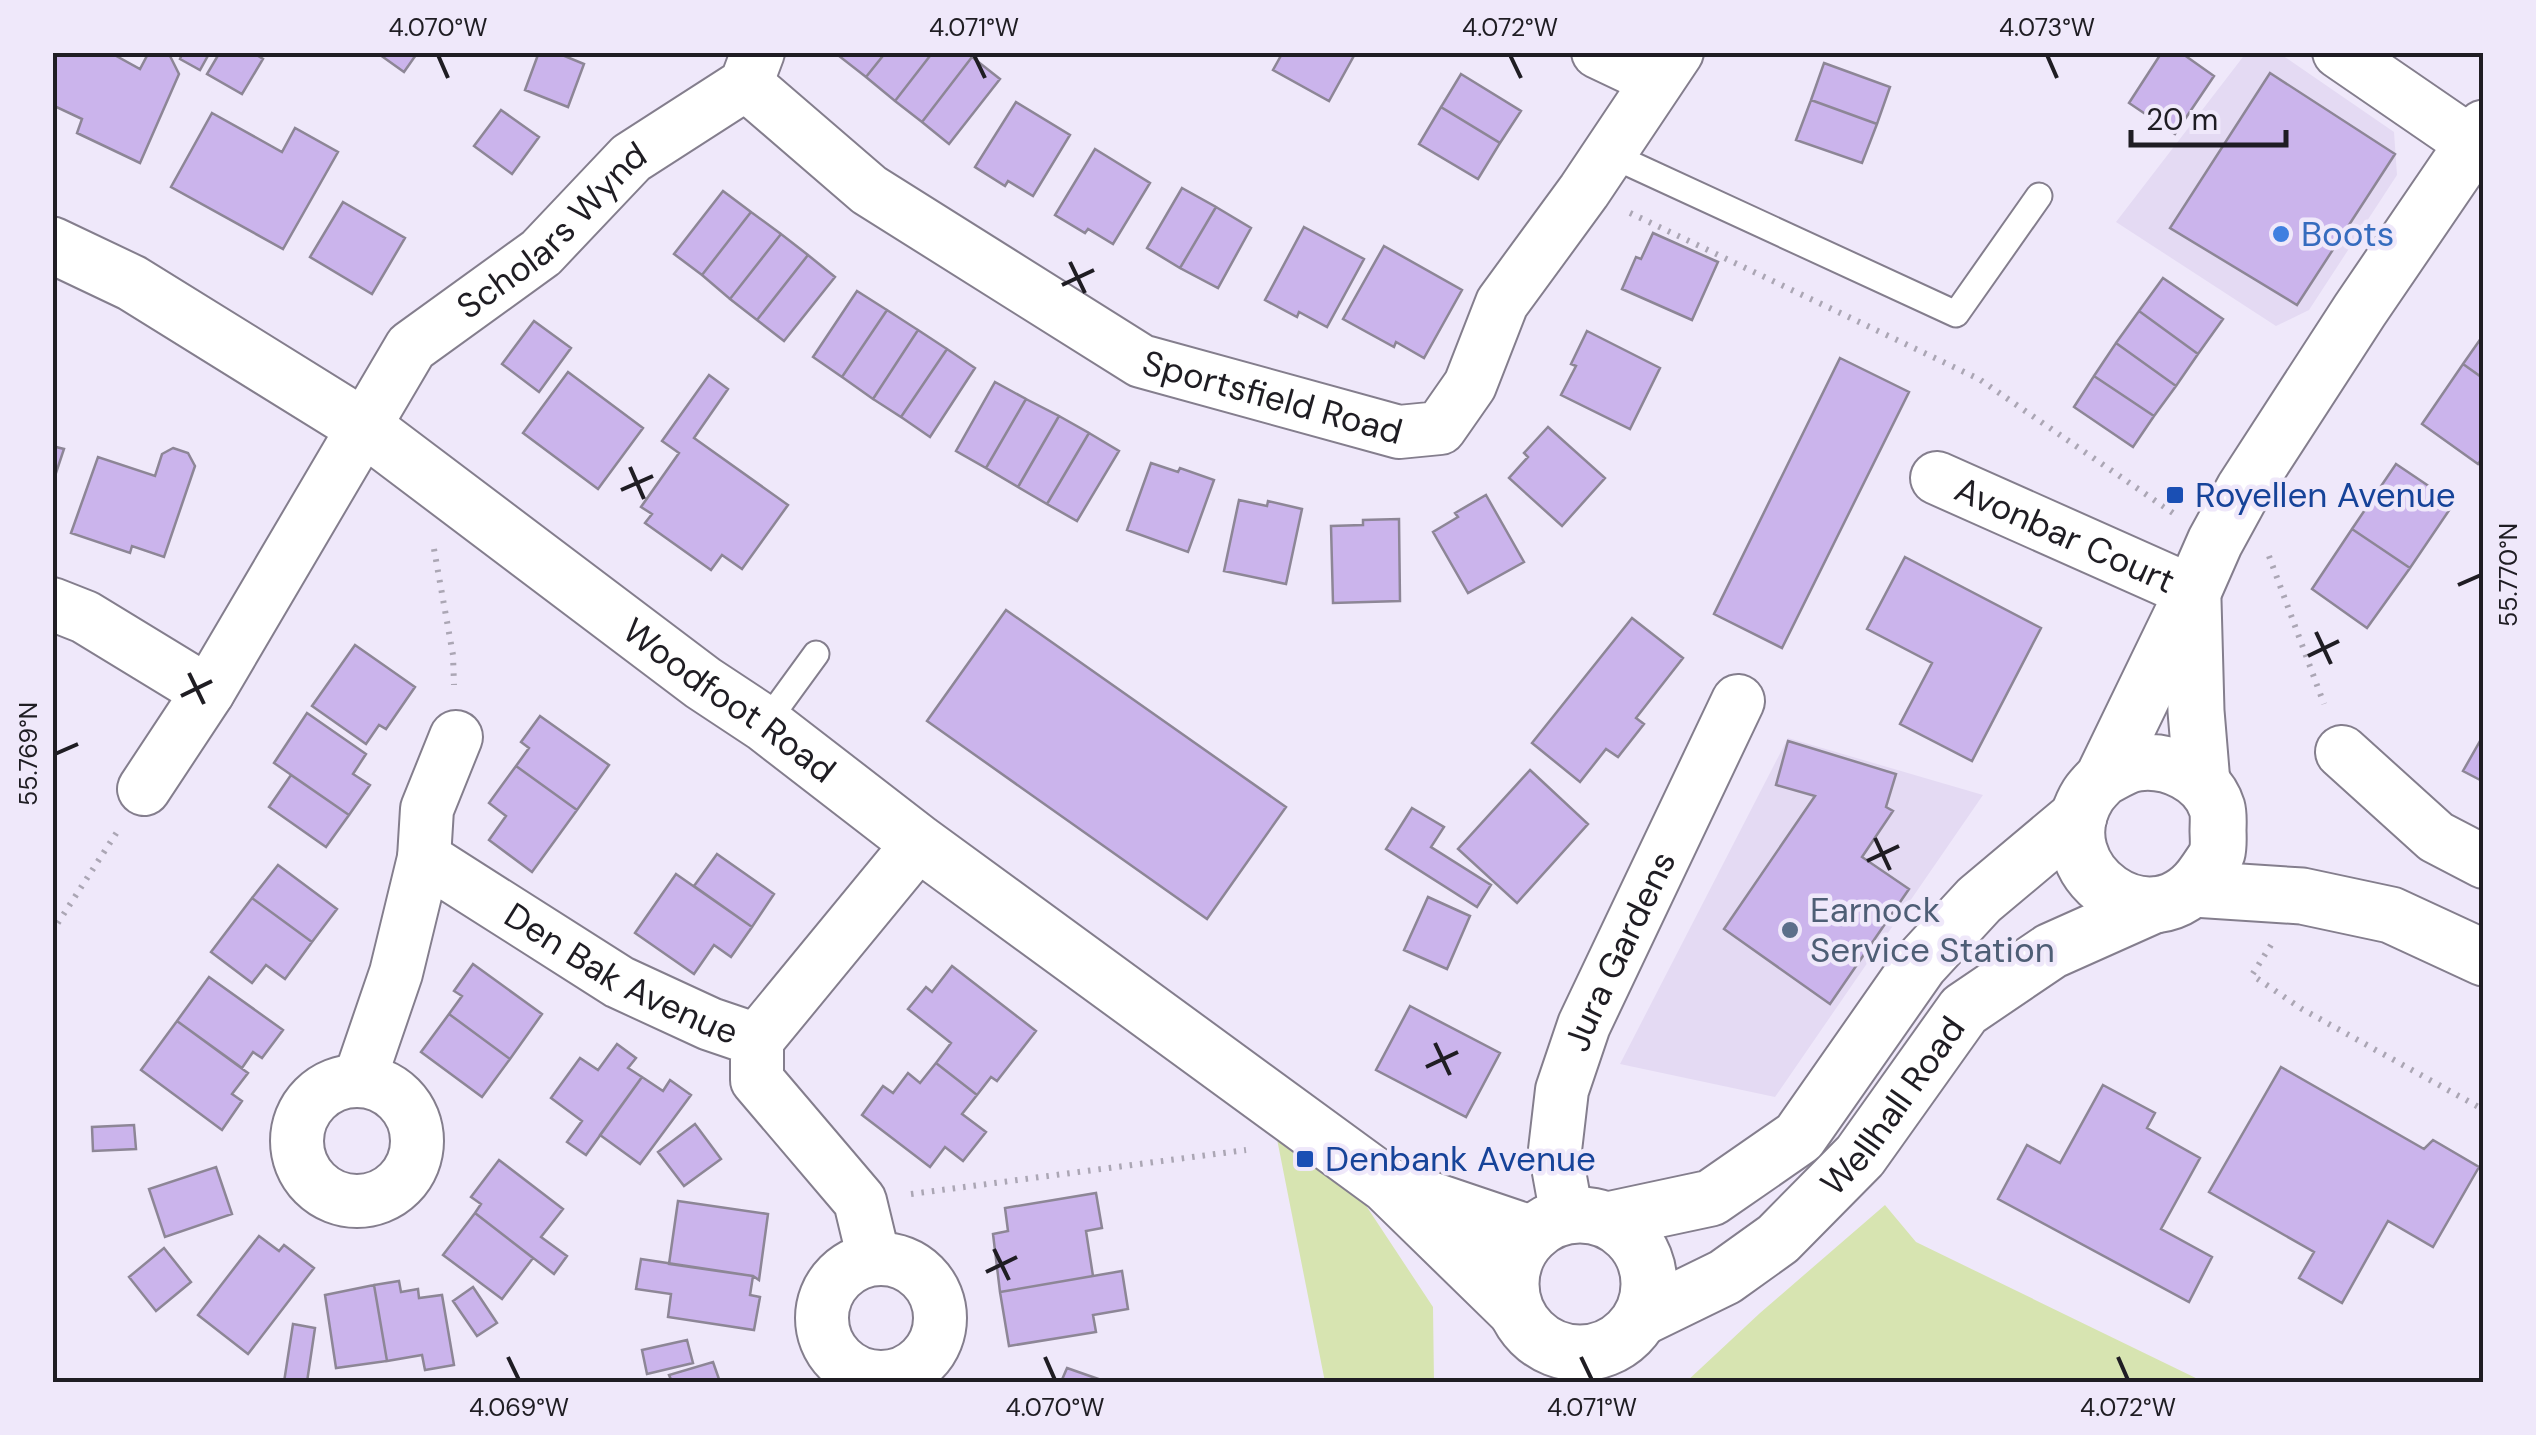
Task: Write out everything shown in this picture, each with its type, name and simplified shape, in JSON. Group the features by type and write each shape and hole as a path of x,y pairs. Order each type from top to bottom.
{"street":[{"path":"1598,52 1668,66"},
{"path":"2339,52 2478,136"},
{"name":"Sportsfield Road","path":"752,68 869,190 1142,361 1399,432 1440,428 1470,385 1502,304 1668,66"},
{"name":"Scholars Wynd","path":"144,789 208,692 410,347 540,253 631,158 752,68"},
{"name":"Wellhall Road","path":"1569,1223 1711,1198 1798,1136 1920,964 1979,900 2091,797 2244,489 2478,136"},
{"name":"Woodfoot Road","path":"52,246 132,282 364,427 920,843 1387,1185 1532,1345"},
{"name":"Avonbar Court","path":"1937,478 2193,592"},
{"name":"Wellhall Road","path":"2193,592 2196,711 2210,796"},
{"path":"52,604 85,617 208,692"},
{"name":"Jura Gardens","path":"1569,1223 1555,1150 1562,1090 1584,1024 1738,702"},
{"path":"360,1081 396,973 424,858 427,809 456,737"},
{"path":"2342,752 2436,836 2484,862"},
{"path":"2302,896 2210,796 2172,765 2136,762 2091,797 2078,843 2086,868 2103,889 2127,902 2174,897 2302,896 2391,915 2484,958"},
{"path":"2174,897 2218,853 2210,796"},
{"path":"757,1040 920,843"},
{"name":"Den Bak Avenue","path":"424,858 618,982 710,1024 757,1040 757,1080 860,1201 874,1259"},
{"name":"Wellhall Road","path":"1623,1347 1778,1238 1860,1156 1964,1010 2051,952 2174,897"},
{"name":"Woodfoot Road","path":"1387,1185 1569,1223"},
{"path":"1569,1223 1632,1237 1647,1262 1650,1290 1623,1347 1596,1353 1568,1353 1532,1345 1511,1290 1519,1250 1569,1223"}],"lane":[{"path":"1596,172 1956,314 2039,196"},
{"path":"764,724 816,654"}],"path":[{"path":"1596,172 1979,379 2215,542"},
{"path":"420,469 454,655 456,737"},
{"path":"2244,489 2342,752"},
{"path":"52,932 144,789"},
{"path":"2302,896 2252,975 2302,1008 2484,1110"},
{"path":"860,1201 1324,1139"}],"shaded area":[{"path":"2246,53 2279,53 2394,132 2397,175 2309,310 2276,326 2116,222"},
{"name":"Earnock Service Station","path":"1788,738 1983,795 1775,1097 1620,1064"}],"green space":[{"path":"1276,1134 1361,1198 1433,1307 1434,1382 1325,1382"},
{"path":"1885,1205 1916,1242 2204,1382 1686,1382"}],"building":[{"path":"58,52 109,52 140,69 149,52 168,52 179,74 140,163 77,133 82,119 52,105 52,64"},
{"path":"183,52 210,52 200,70 180,59"},
{"path":"220,52 252,52 263,59 242,94 207,74"},
{"path":"376,52 418,52 404,72"},
{"path":"539,52 555,52 584,64 568,107 525,90"},
{"path":"841,52 886,52 866,77 839,56"},
{"path":"886,52 933,52 895,101 866,77"},
{"path":"933,52 966,52 972,57 922,122 895,101"},
{"path":"1283,52 1356,52 1329,101 1273,70"},
{"path":"2162,52 2180,52 2214,76 2175,134 2129,103"},
{"path":"972,57 1000,79 949,144 922,122"},
{"path":"1824,63 1890,87 1877,124 1811,100"},
{"path":"2270,73 2395,154 2297,305 2170,228"},
{"path":"1461,74 1521,111 1500,143 1441,107"},
{"path":"1811,100 1877,124 1862,163 1796,140"},
{"path":"1016,102 1070,135 1033,196 1008,181 1005,186 975,167"},
{"path":"1441,107 1500,143 1478,179 1419,144"},
{"path":"501,110 539,137 512,174 474,146"},
{"path":"212,113 282,152 295,128 338,152 283,249 171,187"},
{"path":"1095,149 1150,183 1113,244 1055,215"},
{"path":"1182,188 1216,207 1180,268 1147,248"},
{"path":"723,191 751,212 702,275 674,254"},
{"path":"343,202 405,238 372,294 310,257"},
{"path":"1216,207 1251,228 1218,288 1180,268"},
{"path":"751,212 781,234 730,299 702,275"},
{"path":"1304,227 1364,259 1327,327 1265,300"},
{"path":"1653,233 1718,262 1692,320 1622,289 1636,257 1641,259"},
{"path":"781,234 808,255 757,320 730,299"},
{"path":"1384,246 1462,290 1424,358 1396,342 1394,347 1343,319"},
{"path":"808,255 835,277 784,341 757,320"},
{"path":"2163,278 2223,319 2198,354 2139,311"},
{"path":"857,291 887,310 842,377 813,357"},
{"path":"887,310 918,330 873,399 842,377"},
{"path":"2139,311 2198,354 2176,386 2116,343"},
{"path":"534,321 571,348 539,392 502,364"},
{"path":"918,330 947,349 901,417 873,399"},
{"path":"1587,331 1660,368 1630,429 1561,395"},
{"path":"2484,334 2484,379 2463,364"},
{"path":"2116,343 2176,386 2154,416 2094,376"},
{"path":"947,349 975,368 930,437 901,417"},
{"path":"1840,358 1909,392 1782,648 1714,614"},
{"path":"2463,364 2484,379 2484,456 2478,464 2422,424"},
{"path":"568,372 643,428 598,489 523,433"},
{"path":"709,375 728,389 694,438 788,505 742,569 722,555 711,570 645,523 652,514 641,507 679,453 662,441"},
{"path":"2094,376 2154,416 2133,447 2074,407"},
{"path":"995,382 1026,399 986,468 956,451"},
{"path":"1026,399 1059,416 1018,487 986,468"},
{"path":"1059,416 1089,433 1047,504 1018,487"},
{"path":"1548,427 1605,478 1562,526 1509,478 1528,457 1524,453"},
{"path":"1089,433 1119,451 1077,521 1047,504"},
{"path":"52,446 64,449 52,485"},
{"path":"173,448 188,453 195,466 164,557 132,546 130,553 71,533 98,457 155,476 162,454"},
{"path":"1151,463 1214,480 1188,552 1127,530"},
{"path":"2396,464 2454,503 2410,568 2352,529"},
{"path":"1486,495 1524,562 1468,593 1433,532"},
{"path":"1239,500 1267,506 1268,501 1302,509 1286,584 1224,571"},
{"path":"1399,519 1400,601 1333,603 1331,526"},
{"path":"2352,529 2410,568 2367,628 2312,589"},
{"path":"1905,557 2041,628 1972,761 1900,724 1932,663 1867,629"},
{"path":"1006,610 1286,807 1207,919 927,721"},
{"path":"1632,618 1683,658 1636,718 1644,724 1618,757 1606,749 1580,782 1532,743"},
{"path":"355,645 415,687 386,729 379,725 366,744 312,706"},
{"path":"307,713 366,754 353,774 370,785 349,815 274,763"},
{"path":"540,716 609,765 577,810 516,766 529,748 521,742"},
{"path":"2484,734 2484,782 2463,771"},
{"path":"1788,741 1896,774 1886,807 1893,811 1862,857 1909,889 1830,1004 1724,929 1815,796 1776,785"},
{"path":"516,766 577,810 532,872 489,840 506,816 489,803"},
{"path":"1530,770 1588,824 1517,903 1458,849"},
{"path":"291,775 349,815 326,847 269,807"},
{"path":"1412,808 1444,827 1431,847 1491,885 1477,907 1386,849"},
{"path":"717,854 774,894 752,927 694,886"},
{"path":"278,865 337,909 312,942 252,898"},
{"path":"676,874 752,927 731,957 714,945 694,974 635,933"},
{"path":"1428,897 1470,916 1447,969 1404,950"},
{"path":"252,898 312,942 285,979 266,965 252,983 211,952"},
{"path":"473,964 542,1014 510,1059 449,1014 462,996 454,991"},
{"path":"952,966 1036,1031 997,1081 991,1077 977,1095 936,1063 951,1043 908,1009 926,987 932,992"},
{"path":"209,977 283,1030 262,1058 253,1052 242,1068 177,1021"},
{"path":"1410,1006 1500,1053 1466,1117 1376,1070"},
{"path":"449,1014 510,1059 482,1097 421,1052"},
{"path":"177,1021 248,1073 232,1094 242,1101 222,1130 141,1070"},
{"path":"617,1044 636,1058 628,1068 642,1077 586,1155 567,1142 582,1121 551,1098 580,1058 598,1070"},
{"path":"936,1063 977,1095 962,1114 986,1132 963,1161 945,1147 930,1167 862,1115 883,1086 893,1093 908,1073 920,1083"},
{"path":"2281,1067 2424,1149 2433,1140 2479,1167 2433,1247 2388,1221 2342,1303 2299,1278 2314,1252 2209,1192"},
{"path":"642,1077 663,1091 670,1080 691,1095 640,1164 600,1135"},
{"path":"2103,1085 2155,1113 2147,1128 2200,1158 2161,1229 2212,1257 2189,1302 1998,1199 2027,1145 2060,1163"},
{"path":"695,1124 721,1159 684,1186 658,1152"},
{"path":"134,1125 136,1149 93,1151 92,1127"},
{"path":"499,1160 563,1209 541,1237 567,1256 554,1274 475,1213 481,1204 471,1197"},
{"path":"216,1167 232,1214 165,1237 149,1189"},
{"path":"1096,1193 1102,1228 1086,1231 1093,1276 1000,1292 993,1234 1008,1231 1005,1208"},
{"path":"678,1201 768,1214 759,1280 669,1264"},
{"path":"475,1213 533,1258 502,1299 443,1255"},
{"path":"259,1236 279,1251 284,1245 314,1268 248,1354 198,1315"},
{"path":"164,1248 191,1282 156,1311 129,1277"},
{"path":"641,1259 753,1276 750,1295 760,1297 754,1330 668,1317 671,1294 636,1289"},
{"path":"1122,1271 1128,1309 1093,1315 1096,1332 1009,1346 1000,1292"},
{"path":"399,1281 401,1292 418,1289 419,1298 442,1295 454,1365 425,1370 422,1355 387,1361 374,1285"},
{"path":"374,1285 387,1361 336,1368 325,1295"},
{"path":"473,1287 497,1323 477,1336 453,1301"},
{"path":"293,1324 315,1328 307,1382 284,1382"},
{"path":"687,1340 693,1363 647,1374 642,1350"},
{"path":"713,1362 720,1382 672,1382 669,1375"},
{"path":"1067,1368 1107,1382 1061,1382"}],"place":[{"name":"Boots","path":"2281,234"},
{"name":"Royellen Avenue","path":"2175,495"},
{"name":"Earnock Service Station","path":"1790,930"},
{"name":"Denbank Avenue","path":"1305,1159"}]}
